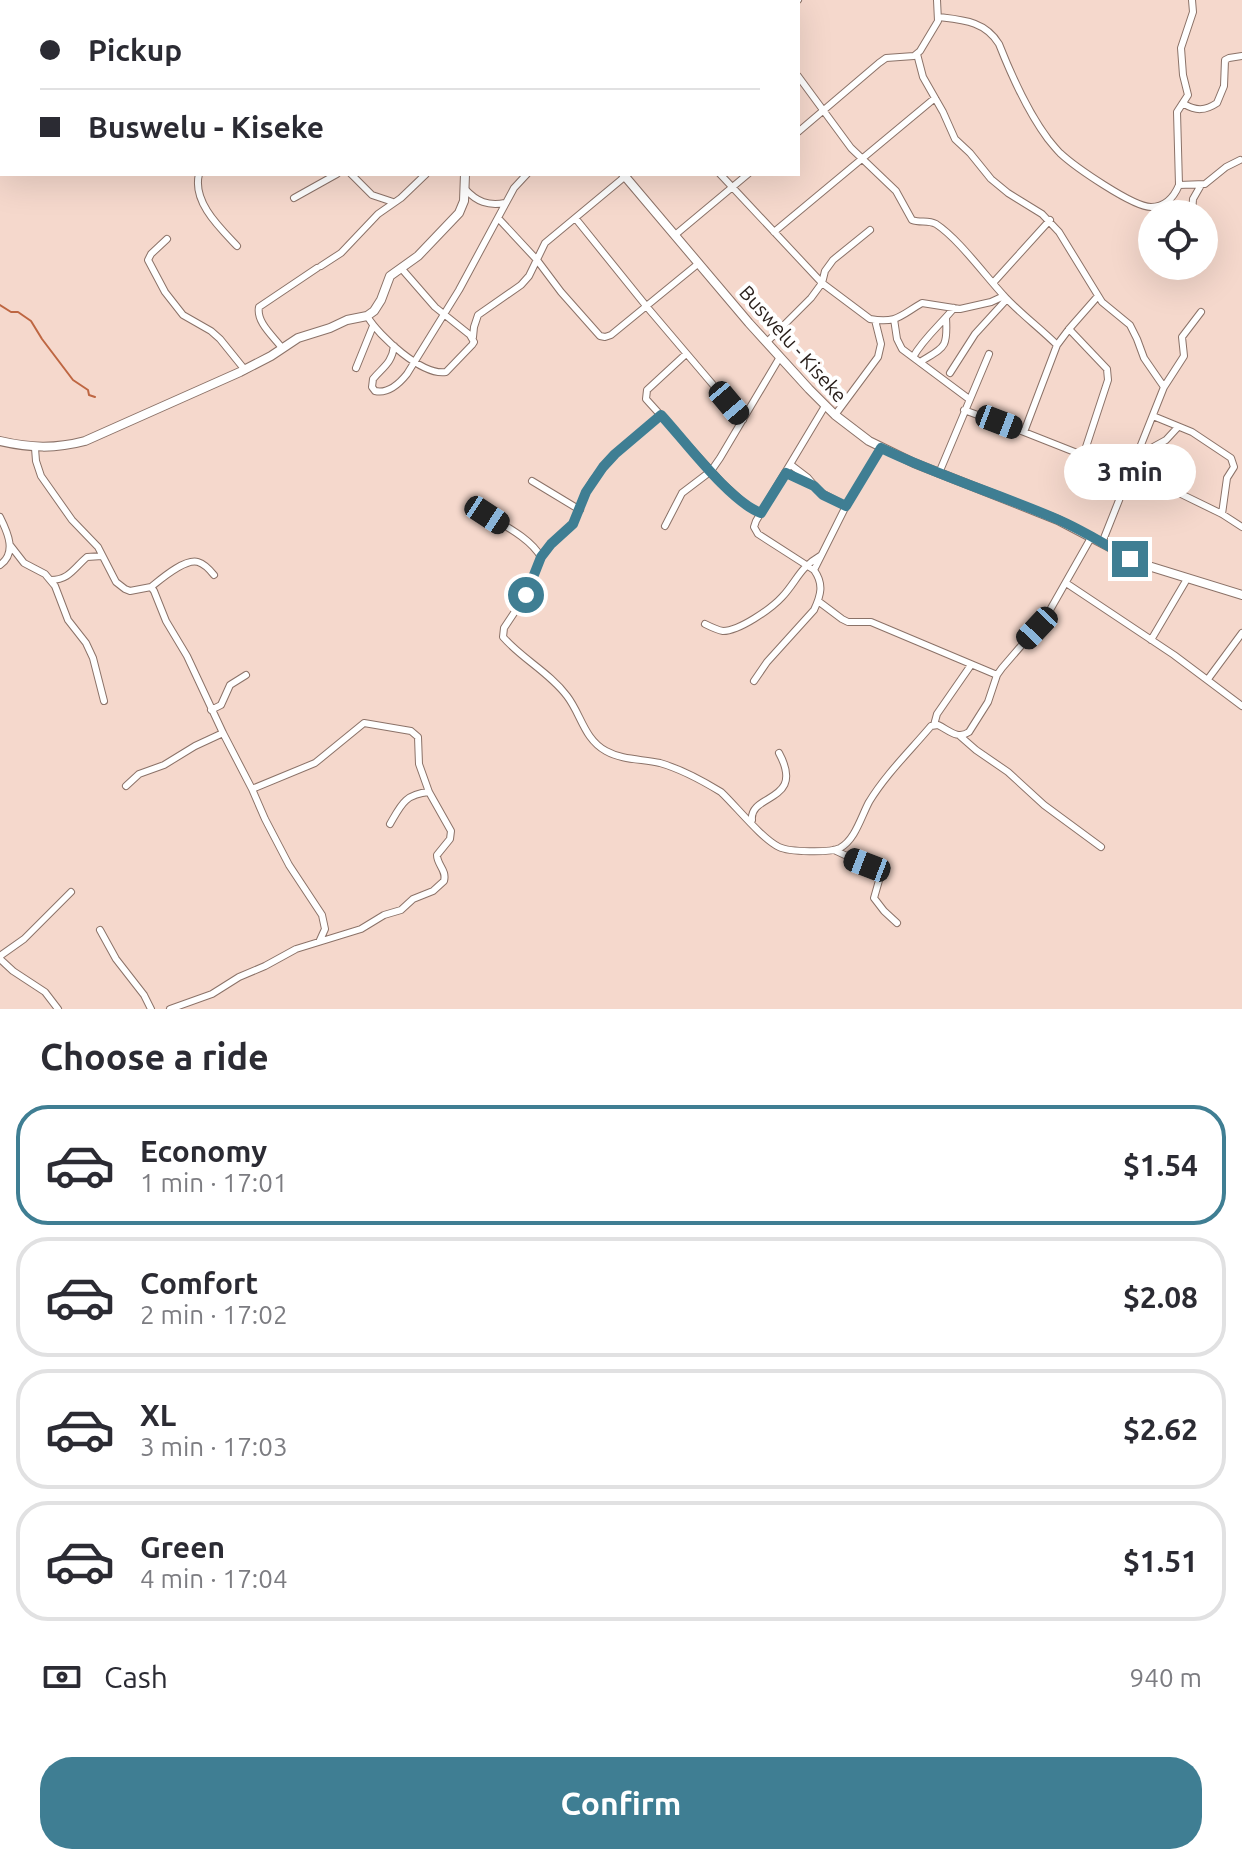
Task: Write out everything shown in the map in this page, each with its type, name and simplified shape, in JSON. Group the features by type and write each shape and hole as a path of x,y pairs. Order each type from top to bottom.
{"main road":[{"path":"0,441 35,448 64,447 104,434 245,370 298,338 367,316 381,300 390,276 418,256 454,220 463,207 465,176"},
{"name":"Buswelu - Kiseke","path":"626,176 825,406 881,448 1058,520 1142,564 1242,595"}],"street":[{"path":"800,130 886,58 917,54 936,25 937,0"},
{"path":"938,17 962,20 991,33 1037,123 1060,153 1129,200 1157,207 1169,201 1179,185 1177,112 1188,92 1181,48 1193,12 1192,0"},
{"path":"917,54 923,77 955,139 991,179 1050,220 1106,307 1130,325 1144,358 1164,387"},
{"path":"1184,104 1195,110 1217,103 1224,86 1225,60 1242,56"},
{"path":"800,79 838,133 896,191 912,220 937,225 1006,298 1057,345"},
{"path":"774,232 935,98"},
{"path":"1179,185 1201,185 1240,160"},
{"path":"199,176 199,192 205,205 237,246"},
{"path":"294,198 333,176"},
{"path":"353,176 372,195 394,203"},
{"path":"282,348 259,319 259,307 341,253 372,220 424,176"},
{"path":"394,346 388,365 373,379 375,391 386,391 407,374 445,314 505,203 525,176"},
{"path":"367,316 394,346 415,361 433,372 446,372 472,345 478,315 521,285 529,276 545,243 624,176"},
{"path":"722,176 822,283 875,320 903,316 922,303 968,308 1006,298"},
{"path":"675,235 746,176"},
{"path":"1193,200 1201,185"},
{"path":"465,189 481,202 495,205 505,203"},
{"path":"498,218 600,336 611,335 699,263"},
{"path":"576,219 743,420"},
{"path":"993,283 1050,220"},
{"path":"767,342 811,298 822,283 828,266 870,230"},
{"path":"167,239 148,260 156,278 183,315 220,339 245,370"},
{"path":"401,268 435,307 473,338"},
{"path":"1024,432 1057,345 1098,296"},
{"path":"950,373 975,334 1006,298"},
{"path":"913,357 927,335 954,308"},
{"path":"1102,543 1164,387 1184,356 1183,334 1201,312"},
{"path":"920,362 946,344 946,318"},
{"path":"894,319 899,344 969,399"},
{"path":"835,415 878,357 881,344 875,320"},
{"path":"356,368 373,326"},
{"path":"1069,329 1109,374 1083,456"},
{"path":"686,354 647,390 646,399 711,471 746,505 761,513"},
{"path":"939,473 989,354"},
{"path":"665,526 682,493 711,471 780,357"},
{"path":"754,681 814,610 818,601 821,587 814,570 758,534 754,527 825,406"},
{"path":"964,410 1181,494 1242,527"},
{"path":"661,415 603,467 586,492 573,524 541,557 526,595 502,634 505,640 554,681 574,708 587,733 604,750 658,763 721,792 781,848 796,851 834,850 848,841 875,793 934,725 937,714 971,665"},
{"path":"1153,416 1205,439 1233,461 1234,467 1227,478 1222,514"},
{"path":"1137,456 1166,440 1178,427"},
{"path":"35,448 41,476 72,520 92,540 113,577 125,589 151,587 193,561 200,562 214,575"},
{"path":"814,570 846,506 881,448"},
{"path":"791,465 823,495 846,506"},
{"path":"786,473 814,486"},
{"path":"532,481 580,510"},
{"path":"487,515 526,540 541,557"},
{"path":"0,517 10,545 9,556 0,565"},
{"path":"960,736 972,729 988,702 997,675 1007,661 1046,617 1092,536"},
{"path":"10,545 24,563 51,580 68,620 93,658 104,701"},
{"path":"51,580 70,575 87,557 102,556"},
{"path":"705,624 724,631 765,612 784,595 807,565 820,556"},
{"path":"1151,640 1187,579"},
{"path":"1066,583 1208,679 1228,698 1242,706"},
{"path":"151,587 265,819 322,915 325,929 320,941"},
{"path":"818,601 848,622 871,622 997,675"},
{"path":"1208,679 1242,633"},
{"path":"211,710 223,703 232,683 246,675"},
{"path":"170,1009 212,994 287,953 361,929 384,915 401,910 413,899 433,891 444,881 445,872 437,855 450,839 451,831 429,792 419,764 416,734 362,724 315,763 252,789"},
{"path":"934,725 960,736 1008,772 1051,811 1101,847"},
{"path":"126,786 139,774 164,765 223,733"},
{"path":"753,824 751,817 754,809 776,794 786,782 786,769 779,753"},
{"path":"390,824 405,800 429,792"},
{"path":"834,850 879,871 874,898 897,923"},
{"path":"58,1009 45,992 13,971 0,958 24,939 71,892"},
{"path":"100,930 151,1009"}],"waterway":[{"path":"0,305 31,321 73,380 95,397"}],"route":[{"path":"526,595 541,557 573,524 593,480 615,454 661,415 722,483 750,509 761,513 786,473 846,506 881,448 1058,520 1130,559"}]}
